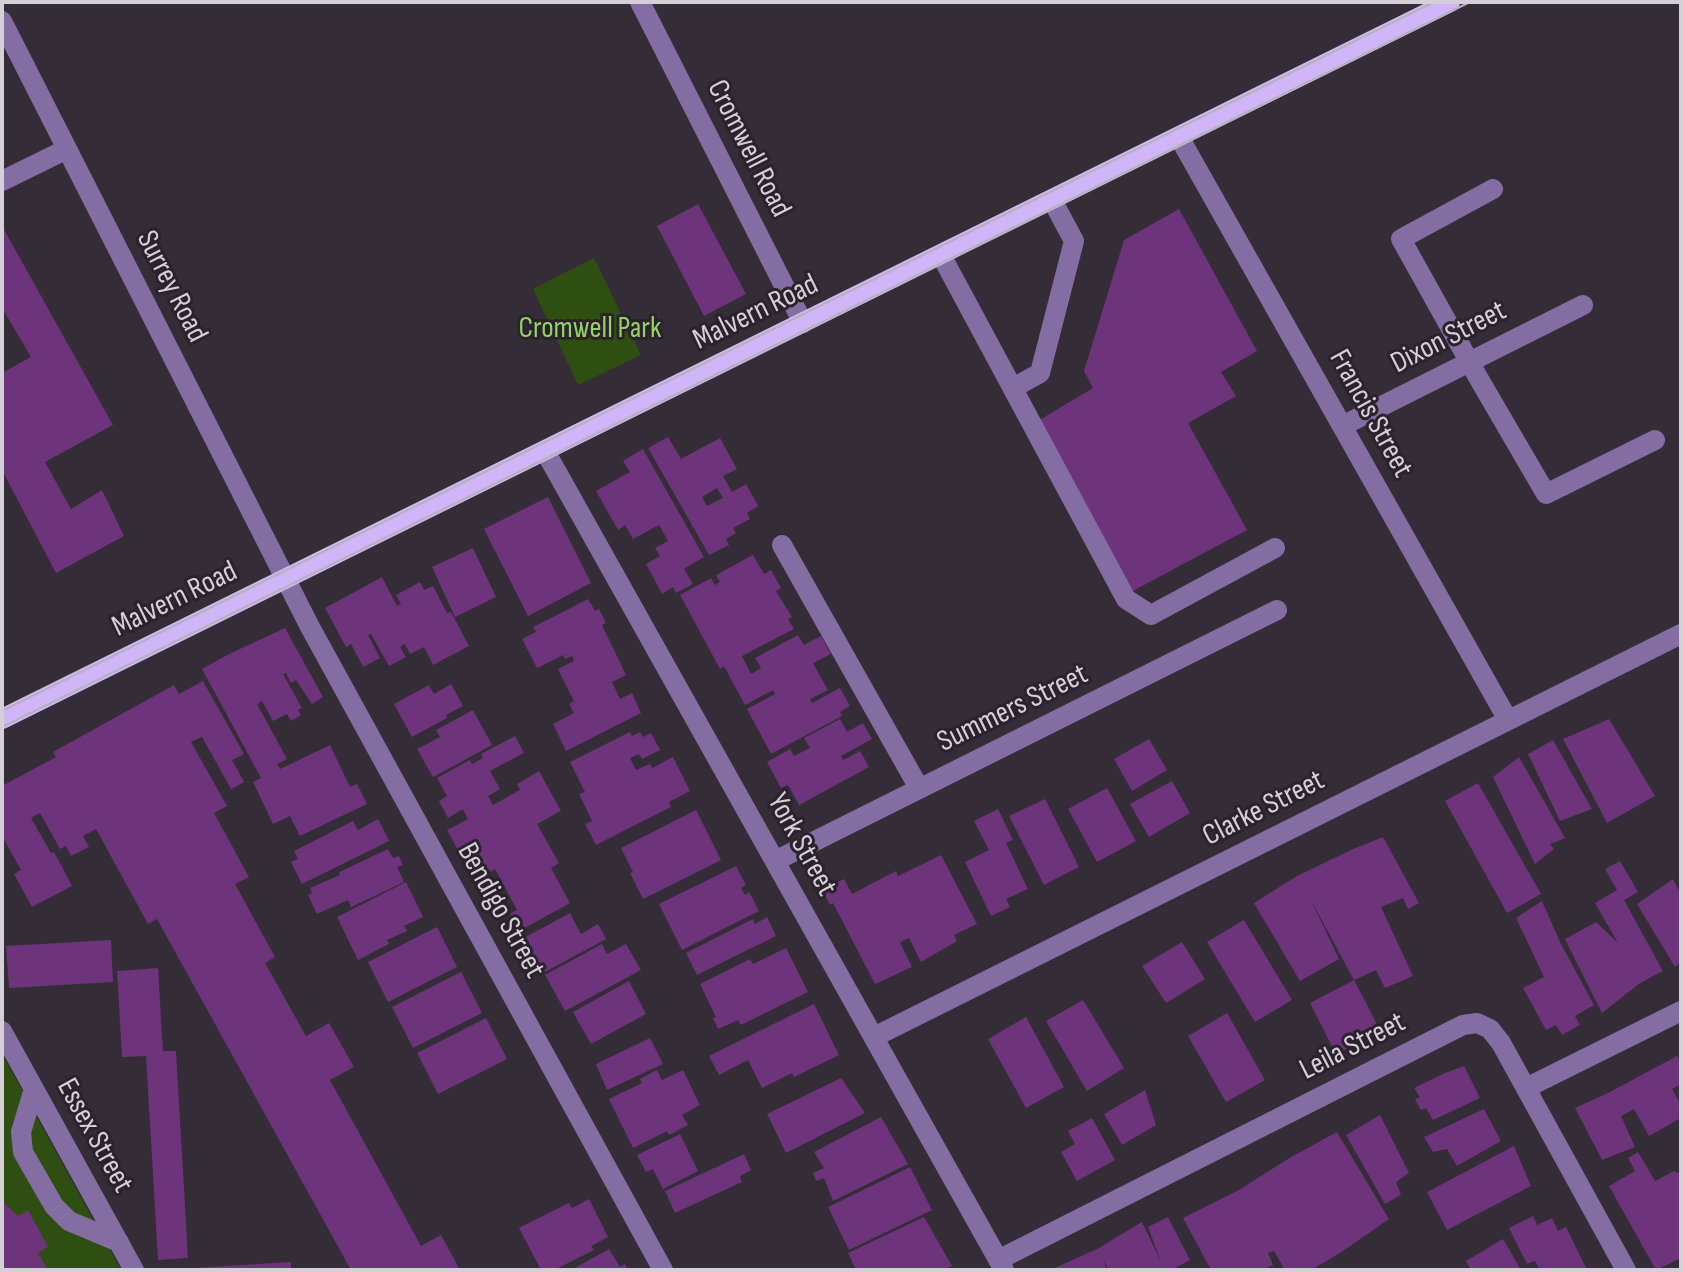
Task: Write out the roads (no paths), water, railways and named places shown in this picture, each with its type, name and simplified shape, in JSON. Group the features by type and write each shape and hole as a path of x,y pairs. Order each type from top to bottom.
{"main road":[{"name":"Malvern Road","path":"2,719 1450,2"}],"street":[{"name":"Cromwell Road","path":"640,2 803,323"},
{"name":"Surrey Road","path":"2,21 286,579"},
{"name":"Francis Street","path":"1179,137 1508,720"},
{"path":"2,181 67,149"},
{"path":"1493,189 1401,239 1546,494 1655,440"},
{"path":"1013,388 1040,373 1074,241 1052,200"},
{"path":"941,255 1126,599 1151,615 1275,548"},
{"name":"Dixon Street","path":"1342,426 1583,305"},
{"name":"York Street","path":"545,451 1001,1265"},
{"path":"782,545 919,788"},
{"name":"Bendigo Street","path":"286,579 317,641 663,1270"},
{"name":"Summers Street","path":"775,861 1277,610"},
{"name":"Clarke Street","path":"874,1037 1681,634"},
{"path":"1526,1088 1681,1011"},
{"name":"Leila Street","path":"1001,1265 1463,1025 1477,1023 1496,1035 1626,1270"},
{"name":"Essex Street","path":"2,1031 134,1270"},
{"path":"34,1089 21,1132 23,1152 54,1206 69,1221 119,1242"}],"tram line":[{"path":"2,711 1434,2"},
{"path":"2,727 1470,2"}],"park label":[{"name":"Cromwell Park","path":"590,329"}]}
